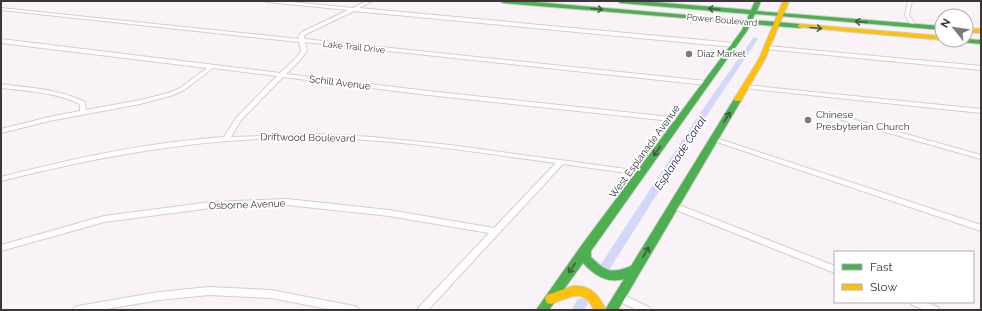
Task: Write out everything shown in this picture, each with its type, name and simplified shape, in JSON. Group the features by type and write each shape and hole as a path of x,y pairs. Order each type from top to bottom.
{"main road":[{"name":"Power Boulevard","path":"503,1 646,13 747,26 777,24 934,38"},
{"path":"542,4 561,4 571,1"},
{"name":"Power Boulevard","path":"620,1 934,29"},
{"name":"West Esplanade Avenue","path":"542,310 734,45 747,26 758,1"},
{"path":"612,310 768,48 786,1"},
{"path":"646,13 637,10 637,6 652,4"},
{"path":"752,12 767,22 777,24"},
{"path":"880,23 892,25 900,30 895,33 884,34"},
{"path":"747,26 765,29 772,38"},
{"path":"934,30 920,31 922,34 934,37"},
{"path":"585,250 586,259 600,274 622,277 636,269"},
{"path":"549,301 567,291 581,290 594,298 600,310"}],"street":[{"path":"267,1 734,45"},
{"path":"226,138 238,119 299,58 304,51 301,37 308,30 370,1"},
{"path":"910,1 907,15 914,26"},
{"name":"Lake Trail Drive","path":"1,9 706,83"},
{"name":"Schill Avenue","path":"1,42 680,120"},
{"path":"768,48 981,68"},
{"path":"1,131 83,112 140,102 171,94 182,89 213,66"},
{"path":"1,86 58,94 75,98 83,103 83,112"},
{"path":"746,87 981,111"},
{"path":"834,116 981,157"},
{"name":"Driftwood Boulevard","path":"1,179 51,166 176,143 244,136 334,136 433,145 641,173"},
{"path":"713,140 981,228"},
{"path":"422,310 561,162"},
{"name":"Osborne Avenue","path":"1,248 104,219 211,205 287,202 389,213 496,231"},
{"path":"674,206 834,270"},
{"path":"78,310 159,296 209,291 271,294 354,310"},
{"path":"619,297 646,310"},
{"path":"918,303 935,310"}],"waterway":[{"name":"Esplanade Canal","path":"605,267 709,106 755,39"},
{"name":"Esplanade Canal","path":"577,310 582,303"}],"traffic: fast":[{"path":"503,1 800,26"},
{"path":"620,1 934,27"},
{"path":"542,310 745,30 758,1"},
{"path":"974,41 981,42"},
{"path":"611,310 738,99"},
{"path":"585,249 586,259 602,273 613,276 634,270"}],"traffic: slow":[{"path":"738,99 762,59 786,1"},
{"path":"800,26 934,37"},
{"path":"974,31 981,31"},
{"path":"551,299 573,291 585,292 591,295 596,301 600,310"}],"place":[{"name":"Diaz Market","path":"689,54"},
{"name":"Chinese Presbyterian Church","path":"808,120"}]}
